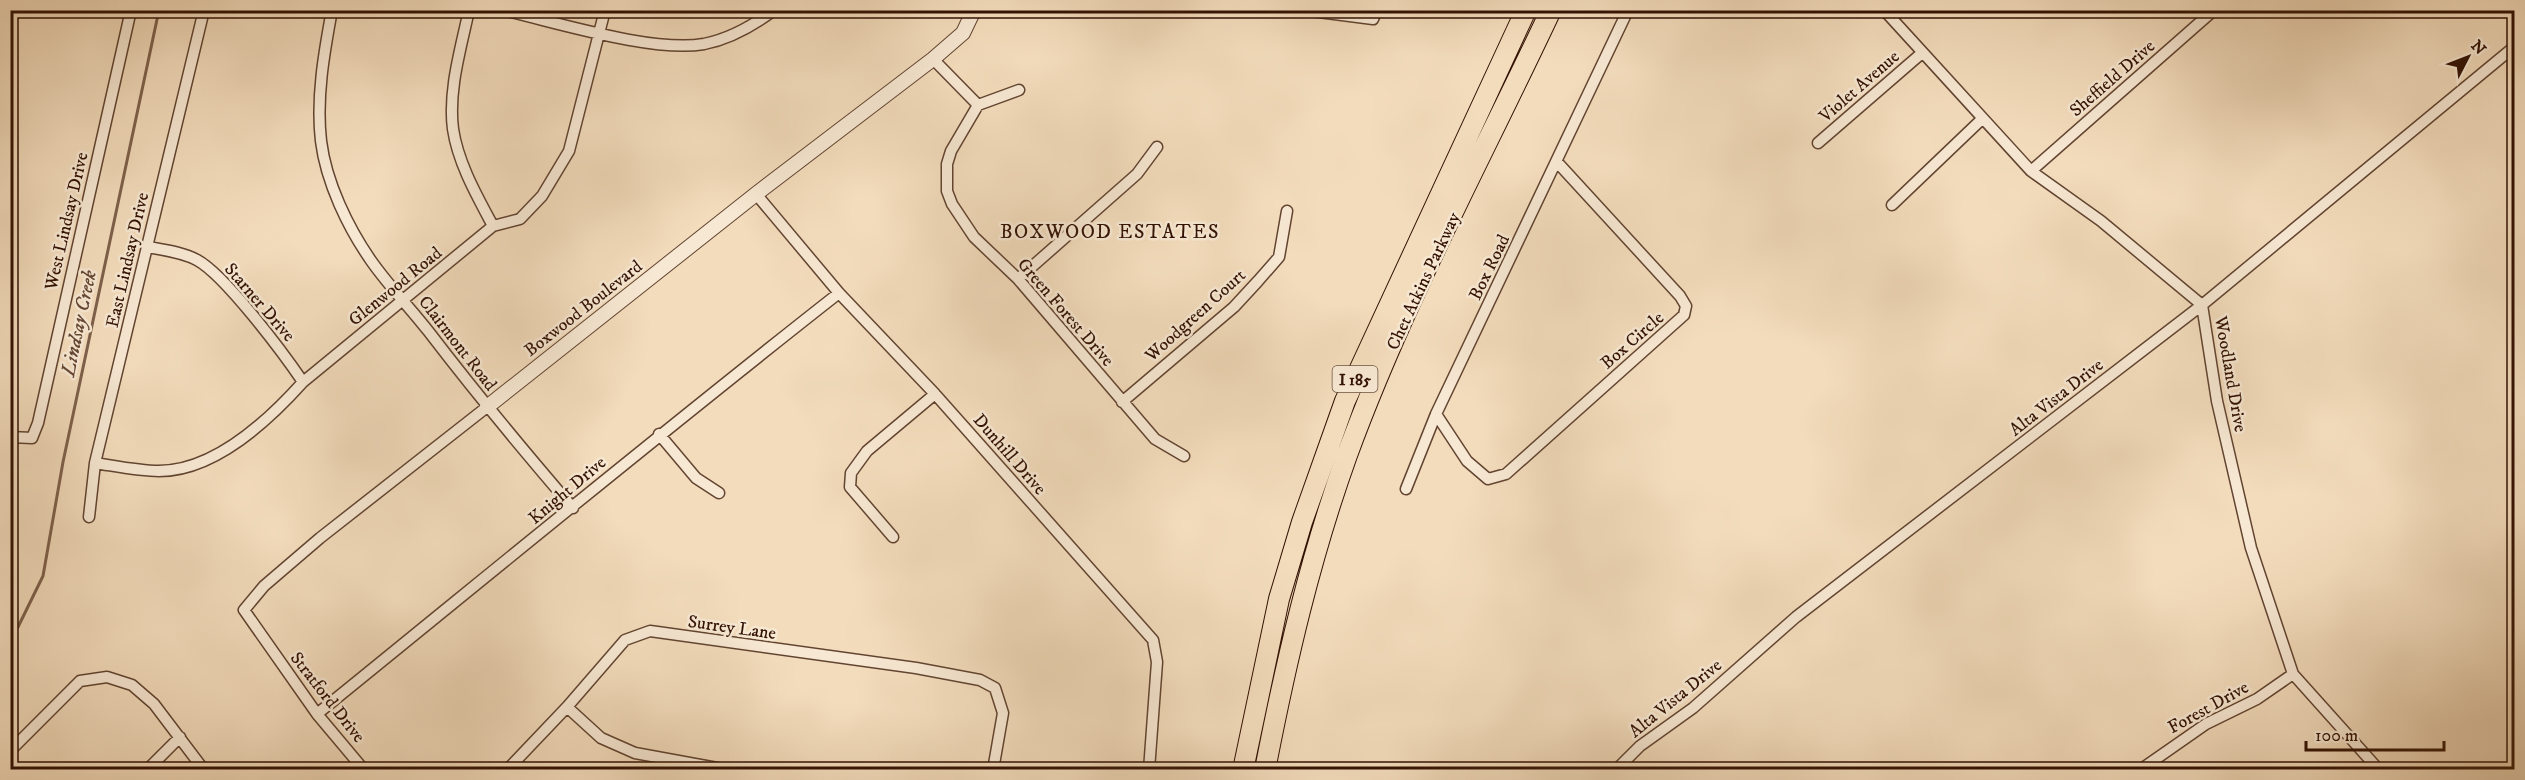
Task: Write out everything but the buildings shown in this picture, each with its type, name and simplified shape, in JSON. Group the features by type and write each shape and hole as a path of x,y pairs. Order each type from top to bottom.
{"highway":[{"name":"Chet Atkins Parkway","path":"1243,770 1279,599 1302,522 1345,401 1526,10"},
{"name":"Chet Atkins Parkway","path":"1265,770 1286,660 1303,594 1347,454 1416,295 1551,10"}],"street":[{"name":"West Lindsay Drive","path":"10,436 32,438 131,10"},
{"name":"East Lindsay Drive","path":"88,518 95,463 204,10"},
{"name":"Clairmont Road","path":"332,10 321,90 321,143 329,174 345,214 372,262 487,407 573,508"},
{"path":"469,10 455,80 453,129 471,182 493,226"},
{"path":"502,10 638,41 705,44 744,29 774,10"},
{"name":"Glenwood Road","path":"95,463 159,471 194,464 240,442 279,409 303,382 405,301 493,226 520,219 542,196 558,173 576,131 605,10"},
{"name":"Boxwood Boulevard","path":"267,643 244,610 264,586 320,538 756,194 933,58 963,33 974,10"},
{"path":"1303,10 1373,19 1377,10"},
{"name":"Box Road","path":"1406,489 1436,414 1628,10"},
{"name":"Woodland Drive","path":"1884,10 2031,171 2100,221 2202,305 2217,401 2251,548 2294,674 2379,770"},
{"name":"Sheffield Drive","path":"2031,171 2214,10"},
{"name":"Alta Vista Drive","path":"1616,770 1640,746 1693,708 1796,617 2202,305 2513,52"},
{"name":"Violet Avenue","path":"1818,143 1922,53"},
{"path":"933,58 978,105 1019,90"},
{"name":"Green Forest Drive","path":"978,105 951,151 947,164 947,191 958,216 974,237 1018,279 1155,439 1184,456"},
{"path":"1892,205 1982,119"},
{"path":"1018,279 1137,174 1157,147"},
{"name":"Box Circle","path":"1436,414 1467,461 1488,479 1506,474 1684,315 1686,306 1557,162"},
{"name":"Dunhill Drive","path":"756,194 839,293 935,394 1153,640 1157,662 1149,770"},
{"name":"Woodgreen Court","path":"1122,402 1234,307 1279,257 1287,211"},
{"name":"Starner Drive","path":"148,247 182,253 208,268 290,363 303,382"},
{"name":"Knight Drive","path":"317,714 573,508 659,434 839,293"},
{"path":"893,537 849,487 851,473 867,451 935,394"},
{"path":"659,434 696,478 719,493"},
{"name":"Surrey Lane","path":"507,770 567,707 625,640 650,631 916,668 980,680 995,688 1003,713 993,770"},
{"name":"Stratford Drive","path":"267,643 317,714 364,770"},
{"name":"Forest Drive","path":"2140,770 2206,724 2257,699 2294,674"},
{"path":"10,751 80,681 107,677 132,685 154,704 204,770"},
{"path":"567,707 601,738 635,753 728,770"},
{"path":"147,770 180,737"}],"waterway":[{"name":"Lindsay Creek","path":"10,635 18,627 43,576 63,462 159,10"}],"district":[{"name":"BOXWOOD ESTATES","path":"1110,231"}]}
